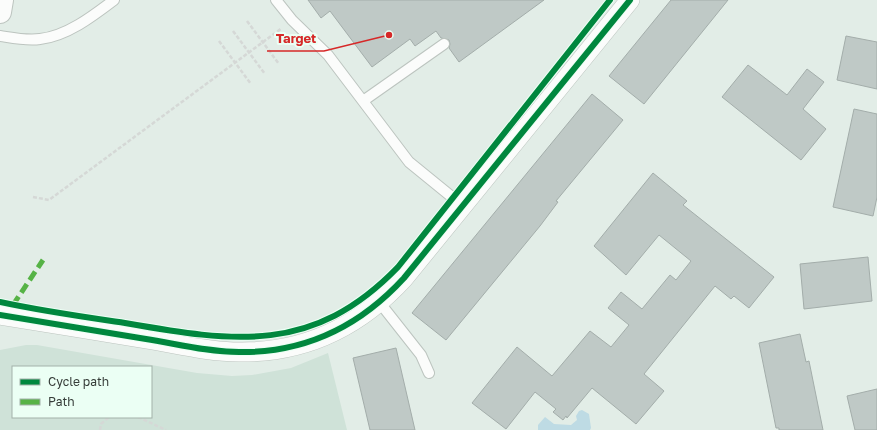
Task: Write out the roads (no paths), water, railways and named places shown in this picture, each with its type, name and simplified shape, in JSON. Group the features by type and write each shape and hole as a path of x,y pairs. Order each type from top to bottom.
{"street":[{"path":"0,12 2,0"},
{"path":"0,315 210,349 252,352 280,349 315,340 349,324 380,303 404,278 630,0"}],"lane":[{"path":"0,36 24,39 50,37 63,33 114,0"},
{"path":"276,0 292,20 328,54 409,162 463,206"},
{"path":"363,101 444,44"},
{"path":"380,303 421,355 429,373"}],"water":[{"path":"582,410 589,414 590,430 538,430 538,425 545,417 554,424 571,425 577,420 576,416 579,411"}],"place":[{"name":"Target","path":"389,35"}]}
